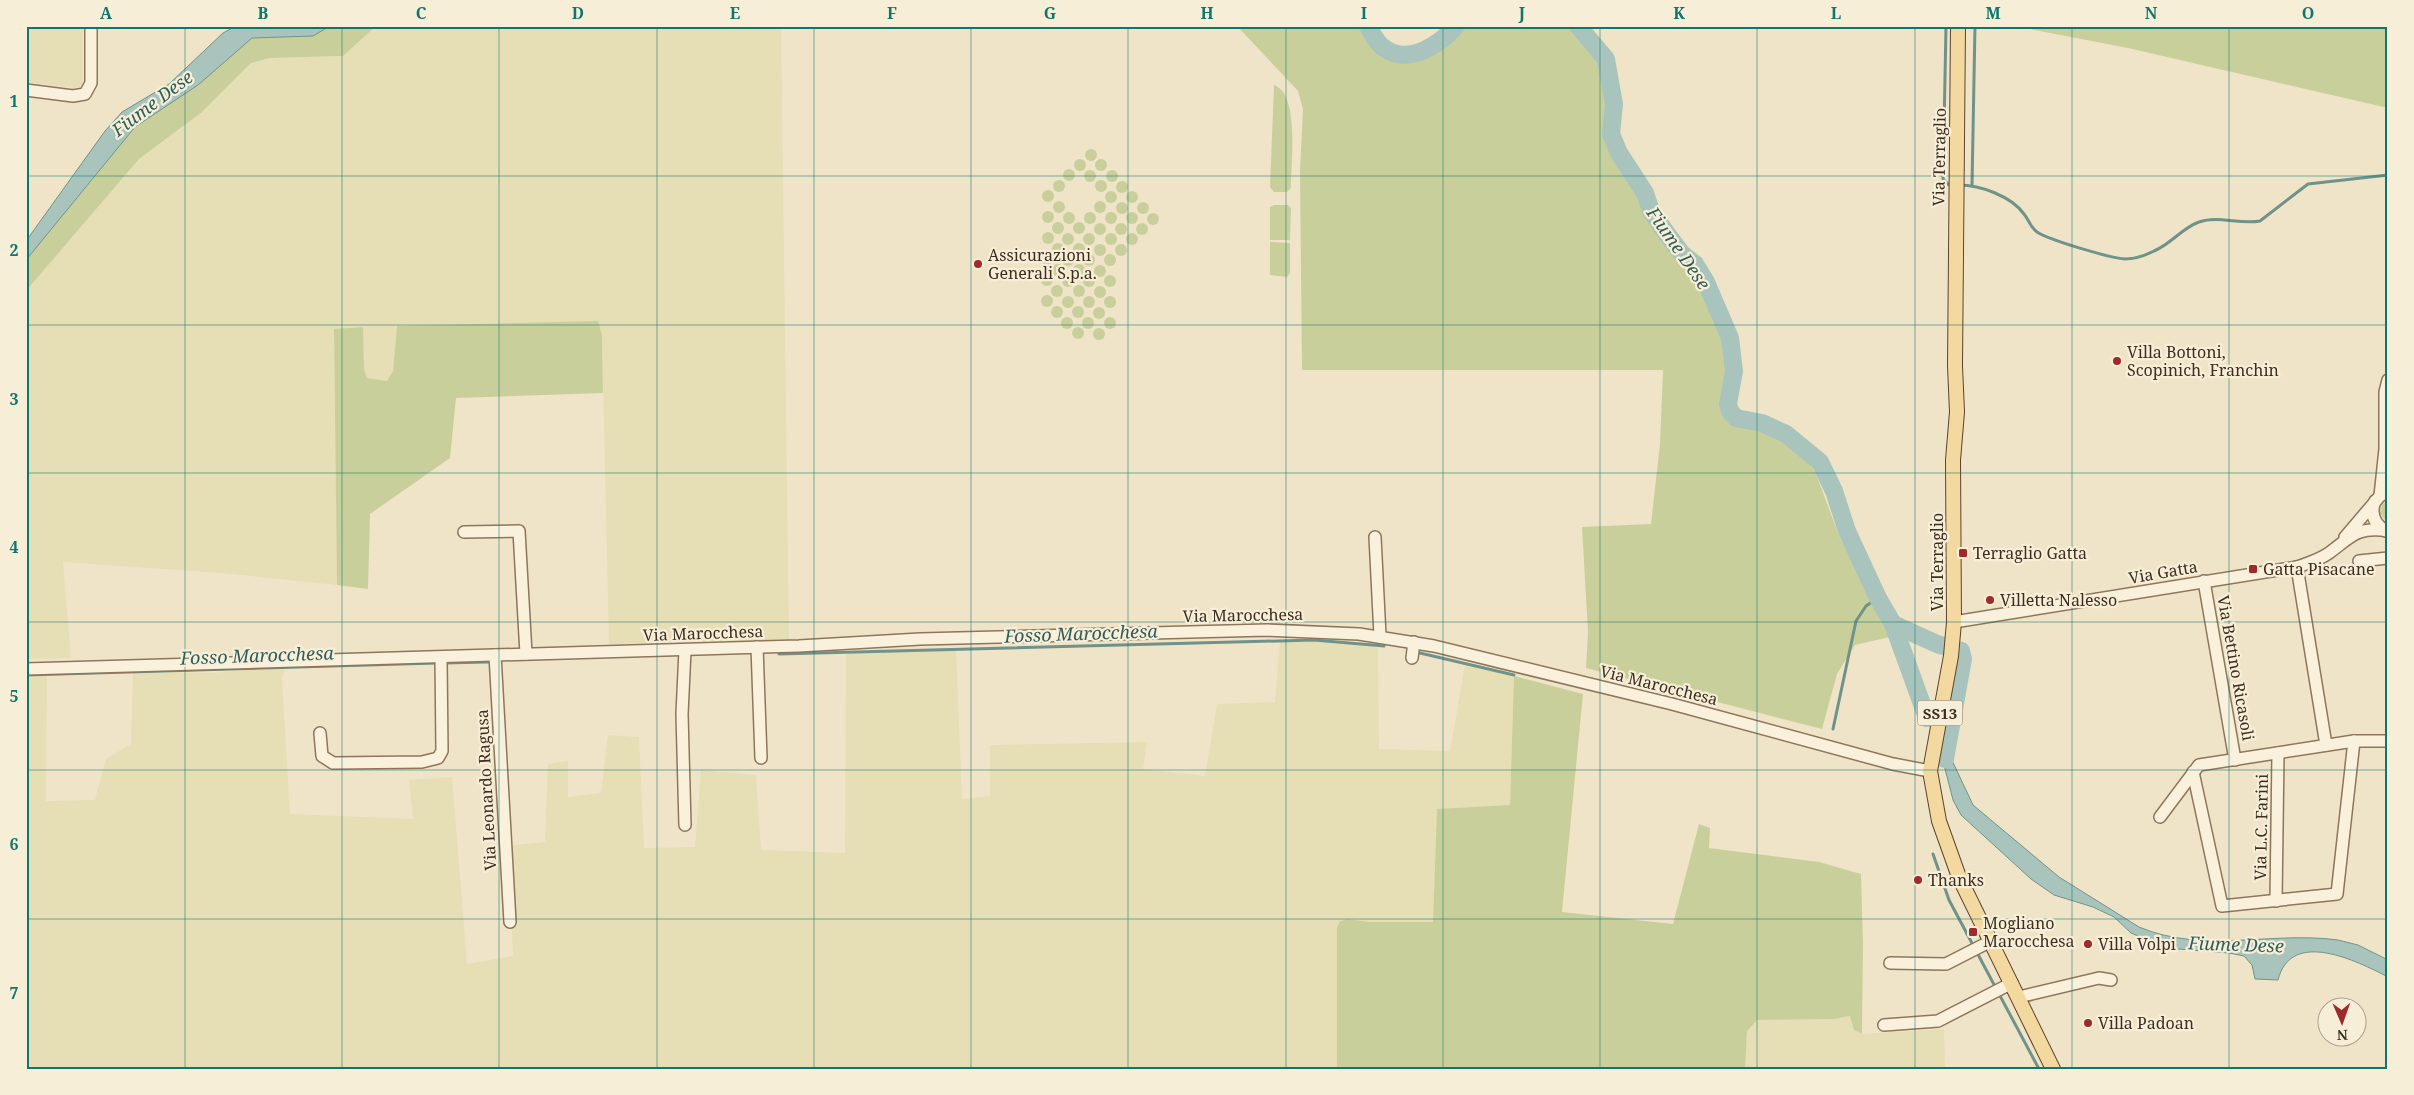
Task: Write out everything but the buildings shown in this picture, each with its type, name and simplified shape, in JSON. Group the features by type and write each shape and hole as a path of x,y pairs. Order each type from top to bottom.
{"main road":[{"name":"Via Terraglio","path":"1958,26 1955,366 1957,412 1953,460 1954,622 1952,649 1930,771 1934,804 1981,947 2002,988 2019,998 2053,1069"}],"street":[{"path":"26,90 73,96 86,94 91,83 91,26"},
{"name":"Via Gatta","path":"2387,531 2375,522 2372,514 2381,496 2386,452 2386,392 2388,380"},
{"name":"Via Gatta","path":"2341,542 2381,496"},
{"name":"Via Gatta","path":"1954,622 2296,567 2322,557 2341,542 2363,530 2387,531"},
{"path":"464,532 519,531 526,654"},
{"path":"1375,537 1380,636"},
{"path":"2359,561 2388,558"},
{"path":"2296,567 2326,745"},
{"name":"Via Bettino Ricasoli","path":"2204,581 2235,760"},
{"name":"Via Marocchesa","path":"26,669 441,661 495,655 757,648 920,639 1259,630 1318,631 1380,636 1517,665 1820,743 1893,764 1930,771"},
{"path":"1412,658 1414,642"},
{"path":"757,648 761,758"},
{"path":"685,650 682,714 685,825"},
{"name":"Via Leonardo Ragusa","path":"495,655 510,922"},
{"path":"320,733 322,756 333,763 422,762 438,758 442,751 441,661"},
{"path":"2193,772 2222,906 2337,894 2354,741"},
{"path":"2160,817 2199,765 2354,741 2388,741"},
{"name":"Via L.C. Farini","path":"2276,901 2278,754"},
{"path":"1890,963 1946,964 1981,947"},
{"path":"2019,998 2099,978 2111,980"},
{"path":"1884,1025 1938,1022 2002,988"}],"shaded area":[{"path":"26,26 83,26 83,83 80,87 74,88 26,82"},
{"path":"376,26 781,26 789,640 609,644 602,335 397,326 393,371 387,381 367,378 364,369 363,327 334,329 337,585 221,573 63,562 71,658 26,659 26,291 139,159 202,112 251,63 270,58 343,56"},
{"path":"1280,640 1339,642 1378,648 1379,749 1450,751 1465,665 1514,676 1510,806 1437,809 1433,922 1370,922 1348,919 1337,928 1337,1069 26,1069 26,674 47,673 46,801 95,800 106,759 131,744 133,671 211,673 285,667 282,679 290,814 413,819 409,780 452,777 467,964 513,956 508,846 545,842 548,764 568,761 568,797 601,793 608,735 639,737 644,848 695,847 701,770 756,775 761,850 845,853 846,652 956,648 962,799 990,796 990,745 1147,742 1143,769 1205,776 1217,704 1275,702"},
{"path":"1851,1016 1854,1030 1862,1034 1944,1029 1945,1069 1745,1069 1747,1031 1757,1020 1835,1019"}],"green space":[{"path":"330,26 376,26 343,56 270,58 251,63 202,112 139,159 26,291 26,260 135,127 198,85 252,38 313,36"},
{"path":"1237,26 1373,26 1382,40 1391,46 1408,48 1420,45 1447,26 1586,26 1608,49 1612,59 1618,84 1620,137 1632,166 1671,233 1690,257 1723,336 1729,359 1722,404 1726,418 1732,422 1780,439 1798,449 1809,462 1816,474 1840,538 1873,602 1891,629 1913,686 1921,720 1915,712 1909,687 1890,637 1855,645 1837,674 1822,729 1586,668 1588,632 1582,527 1651,524 1660,444 1663,370 1302,370 1300,171 1303,109 1298,91"},
{"path":"2014,26 2388,26 2388,108 2128,48"},
{"path":"1274,85 1282,91 1288,102 1291,115 1291,188 1287,192 1274,192 1270,187"},
{"path":"1091,149 1097,155 1091,161 1085,155"},
{"path":"1078,159 1082,159 1086,165 1082,171 1078,171 1074,167 1074,163"},
{"path":"1101,159 1107,165 1101,171 1095,165"},
{"path":"1069,169 1075,175 1069,181 1063,175"},
{"path":"1090,170 1096,176 1090,182 1084,176"},
{"path":"1110,170 1114,170 1118,176 1114,182 1110,182 1106,178 1106,174"},
{"path":"1057,180 1061,180 1065,186 1061,192 1057,192 1053,188 1053,184"},
{"path":"1101,180 1107,186 1101,192 1095,186"},
{"path":"1120,181 1124,181 1128,187 1124,193 1120,193 1116,189 1116,185"},
{"path":"1048,190 1054,196 1048,202 1042,196"},
{"path":"1111,191 1117,197 1111,203 1105,197"},
{"path":"1132,191 1138,197 1132,203 1126,197"},
{"path":"1059,201 1065,207 1059,213 1053,207"},
{"path":"1100,201 1106,207 1100,213 1094,207"},
{"path":"1122,202 1128,208 1122,214 1116,208"},
{"path":"1143,202 1149,208 1143,214 1137,208"},
{"path":"1274,205 1288,205 1291,208 1290,240 1270,240 1270,207"},
{"path":"1046,211 1050,211 1054,217 1050,223 1046,223 1042,219 1042,215"},
{"path":"1067,212 1071,212 1075,218 1071,224 1067,224 1063,220 1063,216"},
{"path":"1090,212 1096,218 1090,224 1084,218"},
{"path":"1109,212 1113,212 1117,218 1113,224 1109,224 1105,220 1105,216"},
{"path":"1132,212 1138,218 1132,224 1126,218"},
{"path":"1151,213 1155,213 1159,219 1155,225 1151,225 1147,221 1147,217"},
{"path":"1058,222 1064,228 1058,234 1052,228"},
{"path":"1079,222 1085,228 1079,234 1073,228"},
{"path":"1100,223 1106,229 1100,235 1094,229"},
{"path":"1121,223 1127,229 1121,235 1115,229"},
{"path":"1142,223 1148,229 1142,235 1136,229"},
{"path":"1048,232 1054,238 1048,244 1042,238"},
{"path":"1066,233 1070,233 1074,239 1070,245 1066,245 1062,241 1062,237"},
{"path":"1089,233 1095,239 1089,245 1083,239"},
{"path":"1111,233 1117,239 1111,245 1105,239"},
{"path":"1132,233 1138,239 1132,245 1126,239"},
{"path":"1270,242 1290,243 1290,273 1287,277 1270,275"},
{"path":"1056,243 1060,243 1064,249 1060,255 1056,255 1052,251 1052,247"},
{"path":"1077,243 1081,243 1085,249 1081,255 1077,255 1073,251 1073,247"},
{"path":"1098,244 1102,244 1106,250 1102,256 1098,256 1094,252 1094,248"},
{"path":"1121,244 1127,250 1121,256 1115,250"},
{"path":"1047,253 1053,259 1047,265 1041,259"},
{"path":"1068,254 1074,260 1068,266 1062,260"},
{"path":"1087,254 1091,254 1095,260 1091,266 1087,266 1083,262 1083,258"},
{"path":"1110,254 1116,260 1110,266 1104,260"},
{"path":"1058,264 1064,270 1058,276 1052,270"},
{"path":"1077,264 1081,264 1085,270 1081,276 1077,276 1073,272 1073,268"},
{"path":"1098,265 1102,265 1106,271 1102,277 1098,277 1094,273 1094,269"},
{"path":"1047,274 1053,280 1047,286 1041,280"},
{"path":"1068,275 1074,281 1068,287 1062,281"},
{"path":"1089,275 1095,281 1089,287 1083,281"},
{"path":"1110,275 1116,281 1110,287 1104,281"},
{"path":"1057,285 1063,291 1057,297 1051,291"},
{"path":"1079,285 1085,291 1079,297 1073,291"},
{"path":"1098,286 1102,286 1106,292 1102,298 1098,298 1094,294 1094,290"},
{"path":"1047,295 1053,301 1047,307 1041,301"},
{"path":"1068,296 1074,302 1068,308 1062,302"},
{"path":"1089,296 1095,302 1089,308 1083,302"},
{"path":"1110,296 1116,302 1110,308 1104,302"},
{"path":"1057,306 1063,312 1057,318 1051,312"},
{"path":"1078,306 1084,312 1078,318 1072,312"},
{"path":"1099,307 1105,313 1099,319 1093,313"},
{"path":"1067,317 1073,323 1067,329 1061,323"},
{"path":"1088,317 1094,323 1088,329 1082,323"},
{"path":"1110,317 1116,323 1110,329 1104,323"},
{"path":"598,321 602,335 603,393 456,398 450,458 370,514 368,589 337,585 334,329 363,327 364,369 367,378 387,381 393,371 397,326"},
{"path":"1078,327 1084,333 1078,339 1072,333"},
{"path":"1099,328 1105,334 1099,340 1093,334"},
{"path":"2388,500 2388,524 2380,513 2382,505"},
{"path":"1514,676 1583,694 1562,912 1673,924 1699,824 1710,828 1709,848 1819,862 1861,874 1863,945 1862,1034 1854,1030 1850,1016 1835,1019 1757,1020 1747,1031 1745,1069 1337,1069 1337,928 1340,921 1348,919 1370,922 1433,922 1437,809 1510,805"}],"water":[{"path":"236,26 330,26 313,36 252,38 198,85 135,127 26,260 26,241 105,131 122,112 169,84 223,33"},
{"path":"1945,734 1950,756 1973,805 2059,877 2139,927 2163,935 2213,941 2288,938 2338,940 2358,945 2388,960 2388,977 2343,957 2310,952 2296,955 2285,964 2278,980 2255,979 2252,965 2244,956 2178,949 2145,939 2131,933 2114,917 2093,907 2054,895 2031,879 1961,815 1953,800 1942,757"}],"waterway":[{"name":"Fiume Dese","path":"1368,26 1381,46 1394,53 1404,55 1414,54 1433,46 1456,26"},
{"name":"Fiume Dese","path":"1578,26 1606,59 1614,104 1611,134 1619,153 1645,193 1651,211 1682,254 1695,264 1706,282 1730,338 1734,371 1728,404 1730,411 1736,418 1762,423 1786,434 1820,462 1834,491 1847,531 1878,598 1893,624 1927,718"},
{"path":"1946,26 1943,179 1949,185 1953,185"},
{"path":"1972,185 1975,26"},
{"path":"1959,185 1985,189 2003,197 2026,216 2031,226 2037,232 2080,248 2125,259 2140,256 2160,248 2187,228 2206,220 2260,221 2308,184 2388,175"},
{"path":"1833,729 1856,621 1866,606 1878,598"},
{"name":"Fiume Dese","path":"1893,624 1937,644 1961,651 1963,659 1945,759"},
{"name":"Fosso Marocchesa","path":"779,654 1314,640 1384,646"},
{"name":"Fosso Marocchesa","path":"1420,653 1514,675"},
{"name":"Fosso Marocchesa","path":"444,663 488,662"},
{"name":"Fosso Marocchesa","path":"26,675 437,663"},
{"path":"1933,854 1949,900 2039,1069"}],"place":[{"name":"Assicurazioni Generali S.p.a.","path":"978,264"},
{"name":"Villa Bottoni, Scopinich, Franchin","path":"2117,361"},
{"name":"Terraglio Gatta","path":"1963,553"},
{"name":"Gatta Pisacane","path":"2253,569"},
{"name":"Villetta Nalesso","path":"1990,600"},
{"name":"Thanks","path":"1918,880"},
{"name":"Mogliano Marocchesa","path":"1973,932"},
{"name":"Villa Volpi","path":"2088,944"},
{"name":"Villa Padoan","path":"2088,1023"}]}
